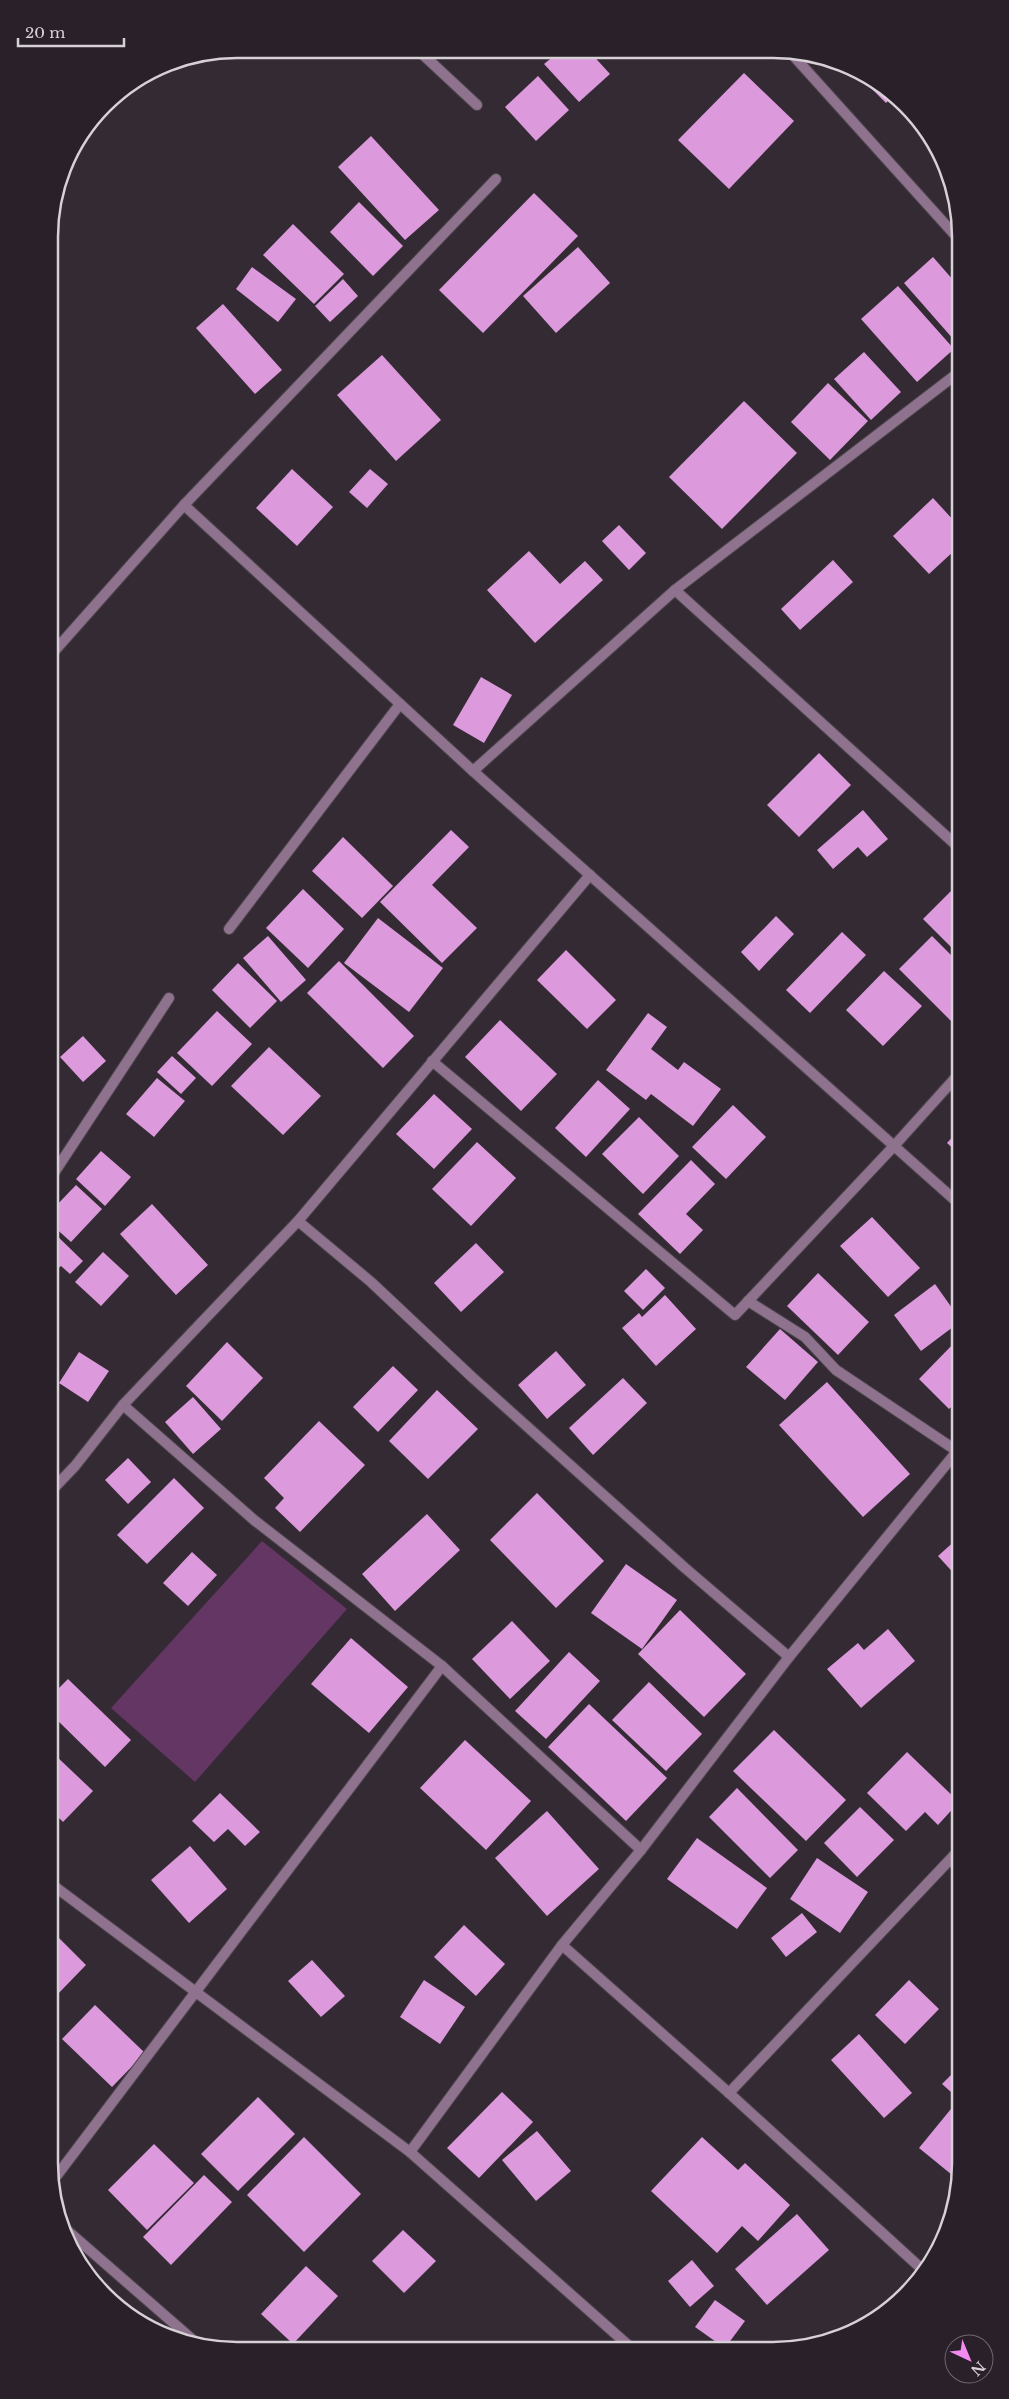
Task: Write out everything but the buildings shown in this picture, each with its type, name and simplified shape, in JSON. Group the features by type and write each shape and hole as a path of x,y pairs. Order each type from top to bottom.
{"street":[{"path":"427,58 477,105"},
{"path":"796,59 952,231"},
{"path":"58,647 184,504 496,179"},
{"path":"473,771 675,590 952,378"},
{"path":"184,504 473,771 952,1198"},
{"path":"675,590 952,840"},
{"path":"229,929 400,704"},
{"path":"58,1484 75,1466 123,1405 298,1221 590,875"},
{"path":"58,1167 169,998"},
{"path":"432,1061 735,1315 952,1082"},
{"path":"298,1221 371,1282 473,1378 685,1568 789,1656"},
{"path":"748,1301 805,1337 836,1370 952,1447"},
{"path":"123,1405 254,1520 442,1666 641,1850"},
{"path":"410,2152 562,1945 641,1850 789,1656 952,1456"},
{"path":"58,2174 442,1666"},
{"path":"728,2093 951,1860"},
{"path":"58,1889 410,2152 625,2342"},
{"path":"562,1945 919,2266"},
{"path":"73,2235 186,2334"}],"shaded area":[{"path":"262,1541 347,1609 195,1782 111,1708"}]}
